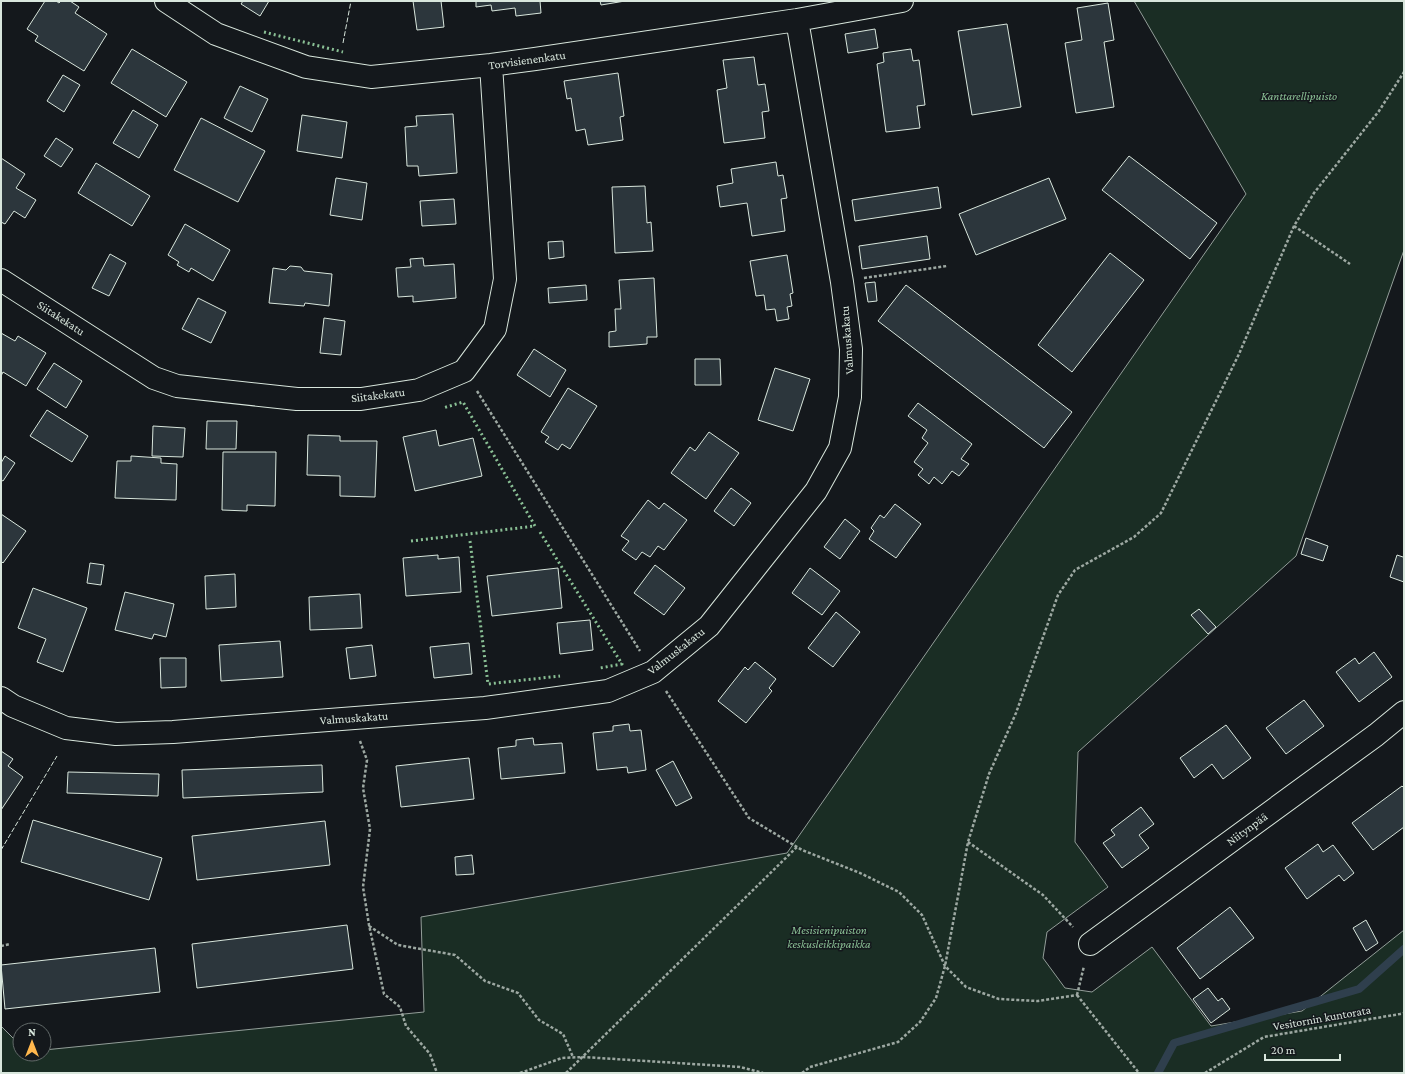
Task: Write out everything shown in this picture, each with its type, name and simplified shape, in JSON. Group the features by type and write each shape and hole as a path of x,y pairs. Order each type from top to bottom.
{"street":[{"name":"Torvisienenkatu","path":"166,1 216,34 306,67 371,77 491,65 797,20 902,1"},
{"name":"Valmuskakatu","path":"1,698 13,706 66,728 116,734 173,732 485,708 608,691 654,672 709,626 816,491 840,448 850,396 851,349 842,282 797,20"},
{"path":"464,371 495,329 505,279 491,65"},
{"name":"Siitakekatu","path":"1,280 154,378 178,386 296,399 361,400 419,390 464,371"},
{"name":"Niitynpää","path":"1090,944 1376,735 1404,712"}],"path":[{"path":"802,1073 810,1067 898,1042 920,1022 936,998 945,966 968,842 989,774 1016,713 1058,595 1075,570 1134,536 1160,513 1240,354 1294,226 1314,193 1379,111 1404,72"},
{"path":"1294,226 1350,264"},
{"path":"842,282 947,266"},
{"path":"464,371 654,672 749,818 802,850 860,873 899,892 922,915 945,966 966,987 999,999 1038,1001 1077,995"},
{"path":"352,718 367,760 363,788 370,829 363,887 369,926 384,994 400,1007 406,1026 430,1054 437,1073"},
{"path":"968,842 1043,895 1090,944 1077,995"},
{"path":"566,1073 797,847"},
{"path":"369,926 398,945 456,955 485,981 518,993 539,1020 564,1034 573,1057"},
{"path":"1,946 10,944"},
{"path":"1077,995 1139,1073"},
{"name":"Vesitornin kuntorata","path":"1205,1073 1264,1037 1404,1013"},
{"path":"520,1073 562,1058 583,1057 740,1067 763,1073"}],"green space":[{"path":"1134,1 1404,1 1404,250 1296,556 1078,752 1075,842 1108,887 1047,932 1043,958 1065,988 1092,992 1152,947 1211,1026 1302,1011 1404,930 1404,1073 1,1073 1,1026 12,1037 12,1062 52,1062 52,1049 424,1012 421,917 787,853 1246,194"}],"building":[{"path":"45,1 56,1 59,3 61,1 70,1 79,7 75,13 107,34 84,71 35,41 38,36 27,29"},
{"path":"243,1 269,1 260,16 241,4"},
{"path":"413,1 441,1 444,27 417,30"},
{"path":"476,1 540,1 541,13 516,16 515,8 492,11 491,5 476,7"},
{"path":"600,1 625,1 601,5"},
{"path":"1108,3 1114,40 1104,42 1114,107 1076,113 1065,43 1082,40 1077,8"},
{"path":"1007,24 1021,107 972,115 958,31"},
{"path":"875,29 878,48 848,53 845,34"},
{"path":"132,49 187,82 166,117 111,83"},
{"path":"911,49 913,61 919,60 925,105 917,106 920,128 886,132 877,64 884,62 883,53"},
{"path":"754,57 758,85 765,84 769,111 762,112 765,138 724,143 717,90 727,88 723,60"},
{"path":"618,73 624,116 620,117 623,140 588,145 585,129 576,131 571,98 567,99 564,81"},
{"path":"63,75 80,85 64,112 47,101"},
{"path":"240,86 268,99 252,132 224,118"},
{"path":"133,110 158,125 139,158 113,143"},
{"path":"453,114 457,173 419,176 418,166 407,166 405,127 417,126 416,116"},
{"path":"302,115 347,122 342,158 297,151"},
{"path":"201,118 265,151 238,202 174,170"},
{"path":"56,138 73,149 61,167 44,156"},
{"path":"1129,156 1217,223 1190,259 1102,190"},
{"path":"1,158 25,174 16,188 36,200 25,218 14,211 5,224 1,222"},
{"path":"776,162 778,176 783,175 787,198 781,199 785,231 752,236 747,203 720,207 717,186 733,183 731,169"},
{"path":"96,163 150,196 132,226 78,193"},
{"path":"336,178 367,183 362,220 330,215"},
{"path":"1049,178 1066,219 976,255 959,214"},
{"path":"645,186 647,223 651,222 653,251 615,253 612,187"},
{"path":"938,187 941,208 855,221 852,200"},
{"path":"454,199 456,224 422,226 420,201"},
{"path":"185,224 230,250 213,281 191,268 189,272 177,265 179,262 168,255"},
{"path":"927,236 930,259 862,269 859,246"},
{"path":"563,241 564,257 549,259 548,242"},
{"path":"1110,253 1144,280 1072,372 1038,345"},
{"path":"110,254 126,263 109,296 92,288"},
{"path":"787,255 793,293 790,294 792,306 787,307 789,319 777,321 775,309 766,310 764,295 756,296 750,261"},
{"path":"423,258 424,266 454,264 456,298 413,302 413,296 398,297 396,268 411,267 410,259"},
{"path":"290,266 301,267 304,271 332,274 329,306 305,303 304,306 269,303 273,268 286,270"},
{"path":"654,278 657,337 647,337 647,344 609,347 609,332 616,331 615,309 621,309 619,280"},
{"path":"875,282 877,301 868,302 865,283"},
{"path":"586,285 587,300 549,303 548,288"},
{"path":"906,285 1072,412 1044,448 878,321"},
{"path":"198,298 226,312 211,343 182,329"},
{"path":"324,318 345,321 341,355 320,353"},
{"path":"1,333 15,341 18,336 46,353 26,386 3,372 1,376"},
{"path":"534,349 566,370 550,397 517,375"},
{"path":"695,359 720,359 721,385 695,385"},
{"path":"54,363 82,381 66,408 37,389"},
{"path":"775,368 810,379 793,431 758,420"},
{"path":"568,388 597,406 570,449 562,444 558,450 545,442 549,437 541,432"},
{"path":"918,403 972,444 961,459 969,464 959,476 952,471 942,484 934,477 929,484 918,475 923,469 914,462 928,443 922,438 927,430 908,416"},
{"path":"47,410 88,436 72,462 30,436"},
{"path":"207,421 237,421 236,449 206,449"},
{"path":"153,426 185,428 183,457 152,456"},
{"path":"436,430 439,446 473,438 482,476 415,491 403,437"},
{"path":"709,432 739,453 706,499 671,473 690,447 695,451"},
{"path":"308,435 340,436 340,441 377,441 375,497 340,496 340,476 307,475"},
{"path":"223,452 276,452 275,506 247,505 247,511 222,510"},
{"path":"5,456 15,463 3,481 1,480 1,463"},
{"path":"131,456 161,458 161,463 177,464 176,500 115,498 117,461 131,461"},
{"path":"731,488 751,503 734,526 714,511"},
{"path":"648,500 659,509 664,503 687,520 664,550 658,546 650,557 642,552 636,560 622,550 629,541 621,536"},
{"path":"895,504 921,524 896,558 869,539 874,531 871,528 880,515 884,518"},
{"path":"1,514 26,531 3,563 1,561"},
{"path":"845,519 860,531 840,559 824,547"},
{"path":"1306,538 1328,546 1323,561 1301,554"},
{"path":"438,555 438,559 459,557 461,592 406,596 403,558"},
{"path":"1397,555 1404,556 1404,582 1390,577"},
{"path":"90,563 104,565 101,585 87,583"},
{"path":"655,565 685,588 664,615 634,593"},
{"path":"558,568 562,608 492,616 487,576"},
{"path":"810,568 840,591 822,615 792,593"},
{"path":"235,574 236,607 206,609 205,576"},
{"path":"33,588 87,608 63,672 37,662 46,639 18,628"},
{"path":"125,592 174,604 166,637 154,634 152,639 115,630"},
{"path":"360,594 362,628 310,630 309,597"},
{"path":"1199,609 1216,627 1208,634 1191,615"},
{"path":"836,612 860,632 833,667 808,648"},
{"path":"590,620 593,650 560,654 557,623"},
{"path":"280,641 283,677 221,681 219,645"},
{"path":"469,643 472,674 434,678 430,647"},
{"path":"372,645 376,676 350,679 346,648"},
{"path":"1374,652 1392,677 1359,702 1336,672 1355,658 1359,664"},
{"path":"160,658 186,658 186,687 161,688"},
{"path":"755,662 776,679 769,688 772,691 746,723 718,701 745,667 748,670"},
{"path":"1304,700 1324,726 1286,754 1266,728"},
{"path":"629,724 630,731 641,730 646,770 628,773 627,767 597,770 593,733 613,731 613,726"},
{"path":"1226,725 1251,758 1223,779 1212,764 1194,778 1180,758"},
{"path":"533,738 534,745 562,743 565,773 501,779 498,748 516,746 516,740"},
{"path":"1,751 13,759 8,766 23,777 1,810"},
{"path":"469,758 474,799 401,807 396,766"},
{"path":"673,761 692,798 676,806 656,770"},
{"path":"322,765 323,792 183,798 182,770"},
{"path":"68,772 159,774 158,796 67,793"},
{"path":"1402,786 1404,788 1404,827 1373,850 1352,823"},
{"path":"1141,807 1154,824 1139,835 1149,848 1122,868 1103,843 1115,835 1111,830"},
{"path":"33,820 162,858 149,900 21,862"},
{"path":"325,821 330,865 197,880 192,836"},
{"path":"1318,844 1323,852 1333,845 1354,873 1344,881 1339,875 1307,899 1285,868"},
{"path":"472,855 474,874 456,875 455,857"},
{"path":"1230,907 1254,938 1200,979 1177,948"},
{"path":"1366,920 1378,943 1366,951 1353,928"},
{"path":"347,925 353,969 197,988 192,944"},
{"path":"155,948 160,992 5,1009 1,965"},
{"path":"1208,988 1218,1001 1222,998 1230,1009 1211,1023 1193,999"}],"waterway":[{"path":"1158,1073 1174,1043 1359,989 1404,949"}],"hedge":[{"path":"264,32 343,52"},
{"path":"411,541 535,526 463,402 443,408"},
{"path":"540,532 622,664 600,668"},
{"path":"470,541 488,684 560,676"}],"fence":[{"path":"343,43 351,1"},
{"path":"1,850 57,756"}],"park label":[{"name":"Kanttarellipuisto","path":"1299,96"},
{"name":"Mesisienipuiston keskusleikkipaikka","path":"829,937"}]}
